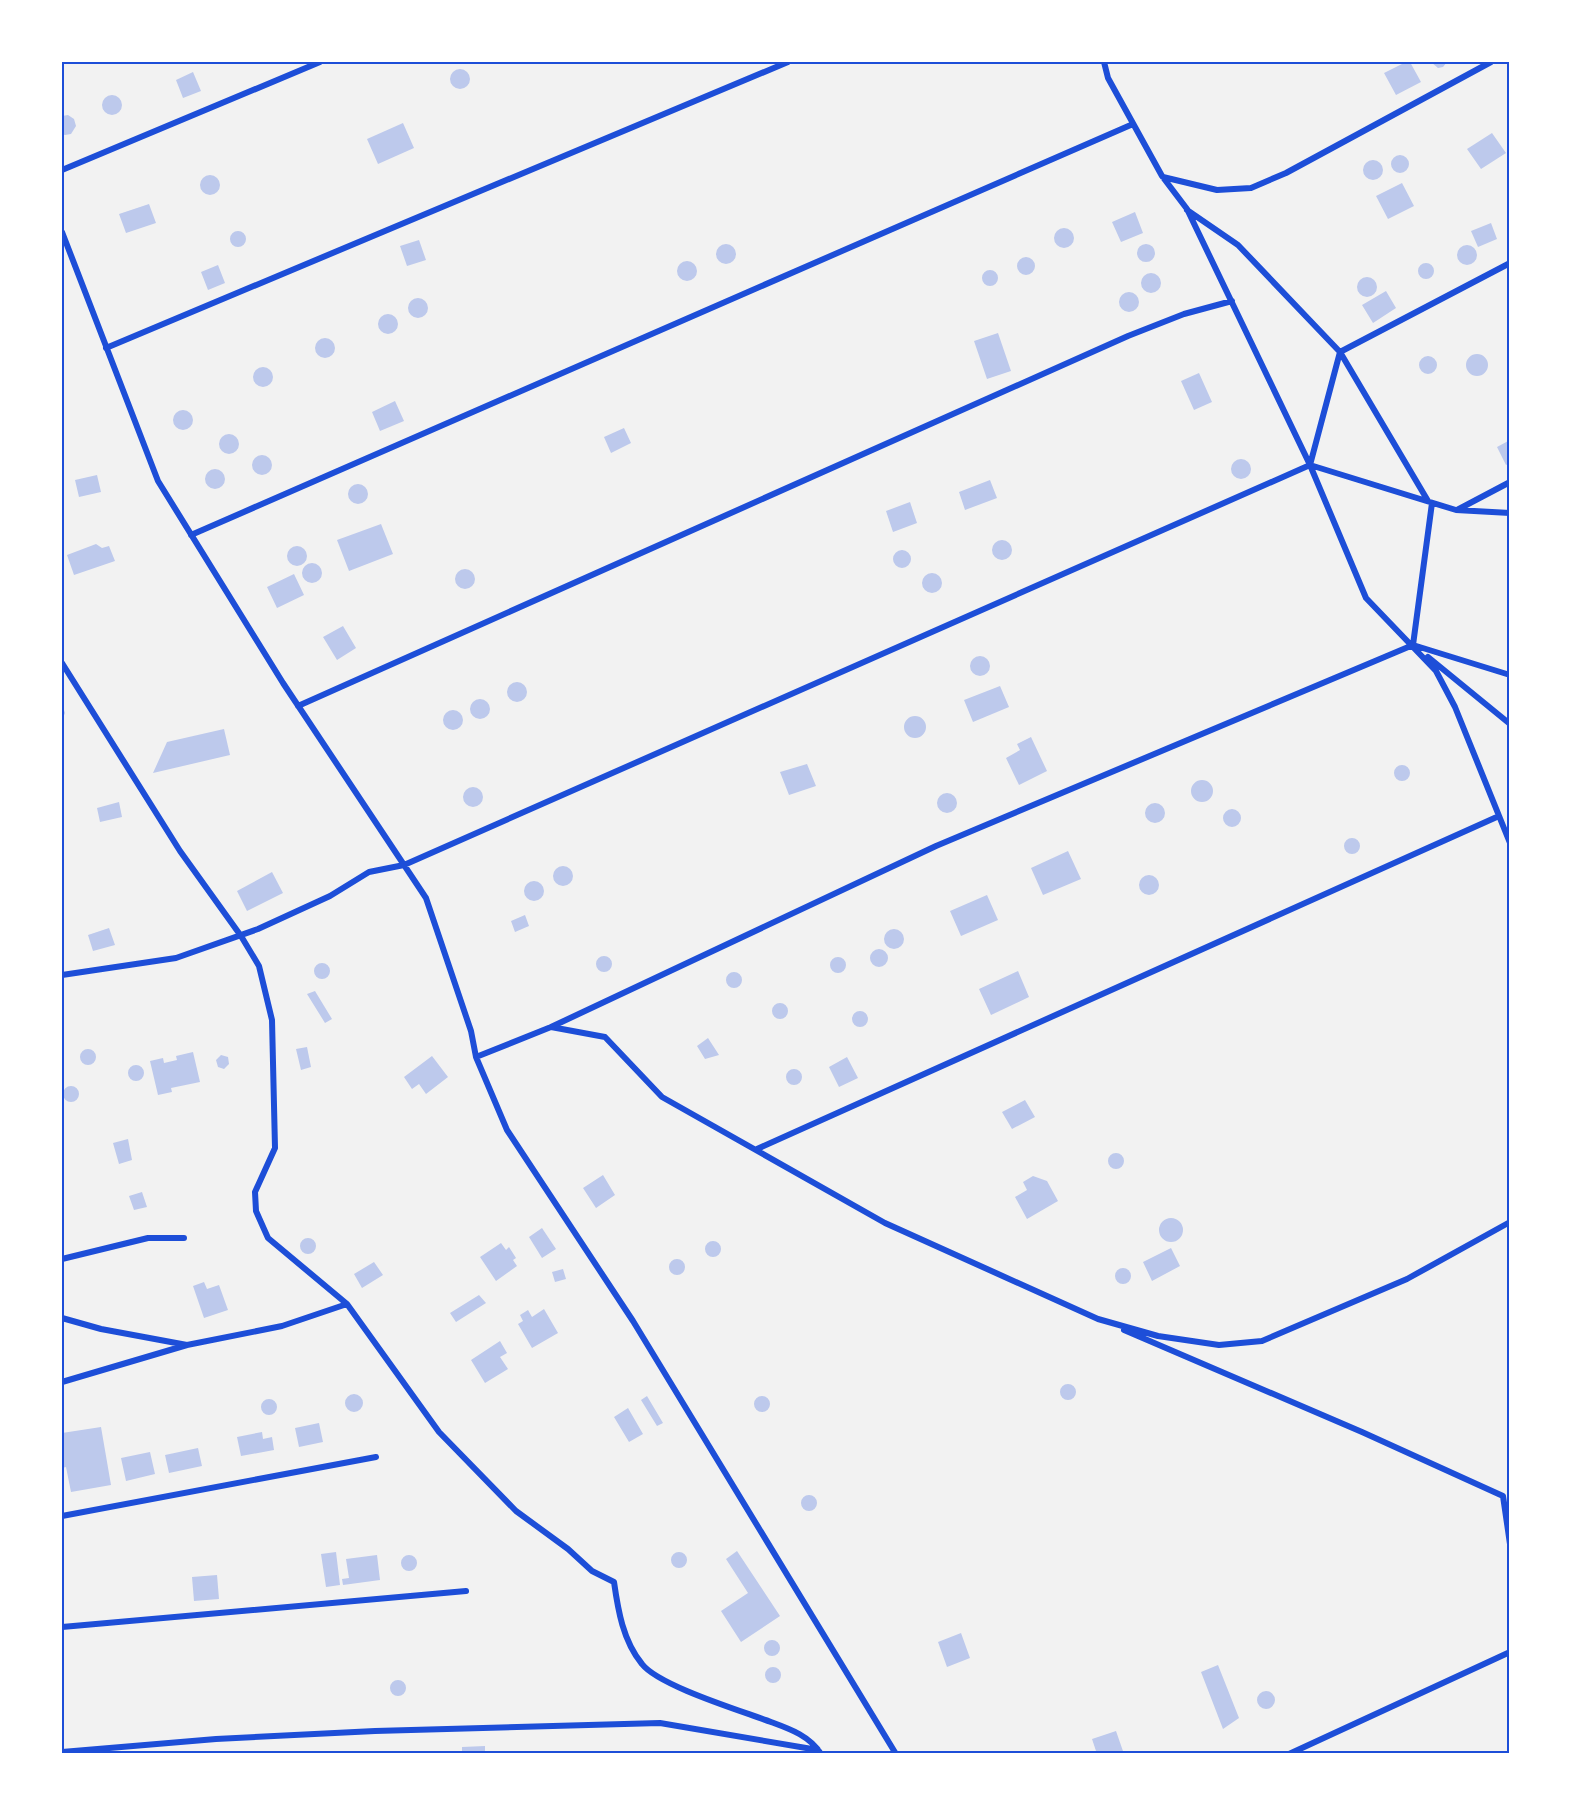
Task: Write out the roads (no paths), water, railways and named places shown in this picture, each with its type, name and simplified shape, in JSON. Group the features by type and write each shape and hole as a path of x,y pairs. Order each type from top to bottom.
{"street":[{"path":"62,170 320,62"},
{"path":"106,348 788,62"},
{"path":"1104,62 1108,78 1162,176 1187,209 1310,465 1366,597 1436,671 1455,706 1509,843"},
{"path":"1162,176 1217,190 1251,188 1286,173 1491,62"},
{"path":"191,536 1133,124"},
{"path":"1187,209 1238,245 1340,352 1426,499 1439,508 1509,513"},
{"path":"62,232 158,481 298,706 426,898 471,1031 476,1057 507,1130 633,1321 896,1754"},
{"path":"1310,465 1340,352 1509,263"},
{"path":"298,706 1128,336 1184,314 1232,301"},
{"path":"62,975 176,958 241,936 330,896 369,872 404,865 1310,465 1432,503"},
{"path":"1456,510 1509,482"},
{"path":"1413,645 1432,503"},
{"path":"1413,645 1509,724"},
{"path":"476,1057 551,1027 936,846 1413,645 1509,675"},
{"path":"62,663 180,851 241,936 259,966 272,1020 275,1148 255,1192 256,1211 268,1238 347,1304 439,1432 516,1511 592,1571 614,1582 620,1621 642,1665 671,1684 787,1728 806,1738 820,1752"},
{"path":"757,1149 1499,816"},
{"path":"551,1027 605,1037 662,1097 716,1130 757,1149 885,1223 1503,1496 1509,1544"},
{"path":"1098,1319 1158,1336 1219,1345 1262,1341 1407,1279 1509,1222"},
{"path":"62,1259 148,1238 184,1238"},
{"path":"62,1382 187,1345 282,1326 347,1304"},
{"path":"62,1318 101,1329 187,1345"},
{"path":"62,1516 376,1456"},
{"path":"62,1627 466,1592"},
{"path":"1289,1754 1509,1652"},
{"path":"62,1752 216,1739 375,1731 660,1724 820,1752"}]}
